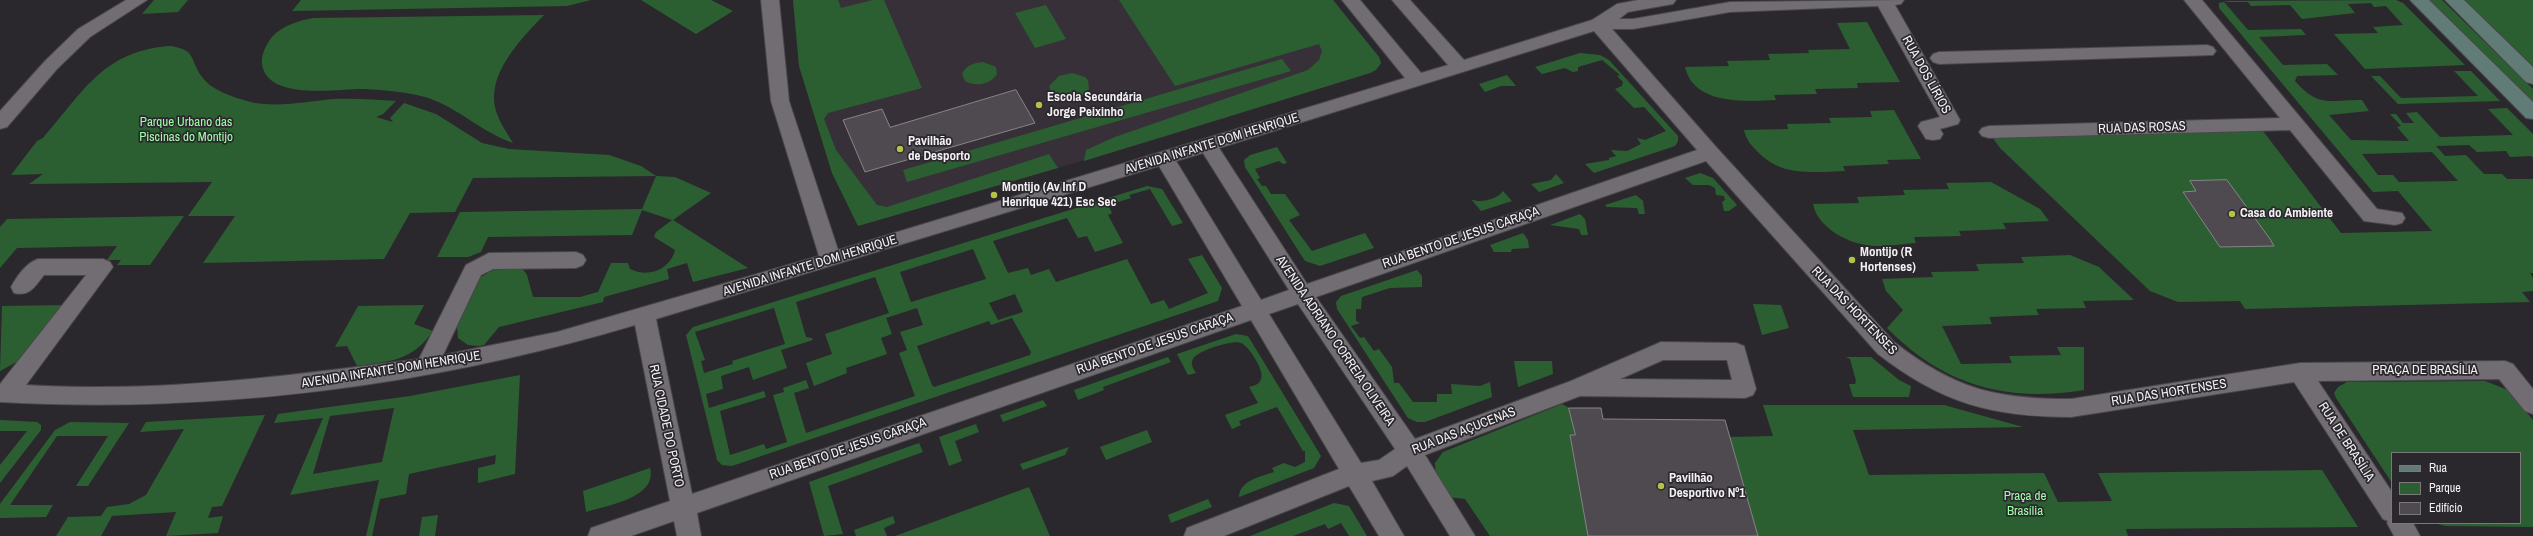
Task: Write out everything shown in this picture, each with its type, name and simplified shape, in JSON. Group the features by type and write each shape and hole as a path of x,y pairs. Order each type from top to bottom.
{"main road":[{"path":"2419,0 2533,113"},
{"path":"2454,0 2533,78"}],"street":[{"path":"0,122 51,65 84,33 138,0"},
{"path":"770,0 780,102 792,144 831,260"},
{"path":"1351,0 1417,80"},
{"path":"1401,0 1460,67"},
{"name":"AVENIDA INFANTE DOM HENRIQUE","path":"4,393 73,397 169,394 296,384 426,367 557,340 644,316 831,260 1460,67 1598,24 1623,8 1667,0"},
{"name":"RUA DOS LÍRIOS","path":"1883,0 1951,120 1928,126 1933,134"},
{"name":"AVENIDA INFANTE DOM HENRIQUE","path":"1598,24 1633,24 1730,7 1895,0"},
{"path":"2193,0 2371,216 2395,218"},
{"name":"RUA DAS HORTENSES","path":"1598,24 1710,152 1886,348 1913,369 1967,396 2015,407 2071,408 2300,372"},
{"path":"1939,58 2207,51"},
{"name":"RUA DAS ROSAS","path":"1989,132 2295,124"},
{"name":"AVENIDA ADRIANO CORREIA OLIVEIRA","path":"1208,145 1302,293 1410,451 1463,536"},
{"name":"RUA BENTO DE JESUS CARAÇA","path":"600,536 683,506 1256,310 1710,152"},
{"path":"1164,158 1353,474 1392,536"},
{"path":"426,367 473,270 489,260 576,260"},
{"path":"4,393 103,267 38,267 22,287"},
{"name":"RUA CIDADE DO PORTO","path":"644,316 688,536"},
{"name":"RUA DAS AÇUCENAS","path":"1196,536 1353,474 1385,469 1410,451 1579,387 1661,351 1736,352 1745,389 1579,387"},
{"name":"PRAÇA DE BRASÍLIA","path":"2300,372 2505,370 2533,405"},
{"name":"RUA DE BRASÍLIA","path":"2300,372 2391,510"},
{"path":"2400,524 2408,536"}],"shaded area":[{"name":"Escola Secundária Jorge Peixinho","path":"793,0 1333,0 1379,57 1381,63 1376,70 1370,73 1164,137 858,226 832,173 799,66"}],"green space":[{"path":"154,0 188,0 178,12 142,14"},
{"path":"301,0 591,0 567,6 292,11"},
{"path":"641,0 711,0 733,11 696,34"},
{"path":"793,0 838,0 841,8 873,0 884,0 922,88 828,113 824,119 836,150 877,205 887,207 1049,154 1058,168 858,226 832,173 799,66"},
{"path":"1119,0 1333,0 1379,57 1381,63 1376,70 1370,73 1084,161 1086,150 1115,137 1308,70 1319,60 1322,51 1319,44 1175,86"},
{"path":"2396,0 2403,3 2465,65 2365,69 2334,34 2378,33 2373,27 2403,25 2386,6 2374,7 2371,3 2348,4 2355,13 2302,19 2290,5 2251,6 2248,2 2224,2 2248,30 2301,29 2306,35 2259,37 2283,65 2327,64 2338,75 2297,76 2295,81 2303,90 2311,95 2325,101 2362,100 2369,111 2329,115 2351,140 2409,141 2397,127 2401,126 2390,114 2396,114 2403,123 2414,123 2406,113 2417,112 2440,137 2513,135 2488,109 2507,108 2533,134 2533,158 2531,156 2510,157 2506,151 2477,152 2469,145 2436,146 2445,156 2466,155 2484,174 2502,174 2507,179 2533,179 2533,273 2530,273 2533,278 2533,291 2522,292 2530,302 2245,309 2240,301 2178,302 2150,291 2000,148 1985,127 2253,118 2341,233 2432,231 2398,191 2373,192 2219,8 2219,3 2228,1","holes":["2432,152 2458,181 2399,182 2393,175 2378,175 2362,154"]},
{"path":"2428,0 2442,0 2533,89 2533,104"},
{"path":"2465,0 2533,0 2533,66 2474,9"},
{"path":"1046,5 1066,39 1035,48 1015,13"},
{"path":"544,15 524,36 506,61 499,74 495,88 494,102 498,116 513,143 490,133 437,101 425,97 373,89 323,91 290,88 277,84 267,76 262,64 264,50 276,33 291,24 313,18"},
{"path":"1867,22 1900,82 1857,83 1858,88 1815,89 1817,94 1774,95 1776,100 1750,101 1710,95 1699,89 1690,80 1685,67 1729,66 1727,61 1770,60 1768,54 1809,53 1808,50 1850,49 1837,23"},
{"name":"Parque Urbano das Piscinas do Montijo","path":"170,46 185,50 189,53 202,77 211,86 229,95 247,101 269,104 291,104 335,99 396,101 383,114 376,117 393,122 390,118 404,103 436,114 482,143 509,149 609,155 641,166 656,176 473,178 455,212 410,213 384,259 203,263 235,216 188,216 212,182 29,184 43,174 11,175 37,141 43,138 97,76 111,65 128,56 147,49"},
{"path":"1580,53 1600,55 1609,60 1678,136 1678,141 1675,146 1594,173 1585,164 1609,160 1609,158 1616,156 1611,150 1627,151 1641,144 1637,138 1645,140 1666,131 1644,107 1634,108 1615,89 1622,86 1623,82 1617,76 1620,75 1602,60 1578,67 1578,71 1573,72 1565,68 1542,74 1535,67"},
{"path":"1282,59 1291,71 907,182 903,170"},
{"path":"983,62 996,67 997,74 994,78 987,83 982,84 974,84 965,81 962,74 966,68 973,64"},
{"path":"2454,71 2471,71 2500,101 2398,104 2371,76 2380,76 2401,98 2478,96"},
{"path":"1072,73 1085,77 1088,80 1089,89 1081,96 1072,99 1062,99 1052,94 1049,86 1059,76"},
{"path":"1507,75 1516,86 1501,86 1485,92 1479,84"},
{"path":"1894,110 1921,159 1887,160 1889,164 1843,166 1845,171 1798,171 1776,165 1766,159 1750,144 1744,130 1788,129 1787,124 1831,123 1829,118 1872,117 1870,111"},
{"path":"1277,147 1287,163 1283,164 1279,161 1255,169 1260,178 1257,179 1262,186 1266,186 1271,194 1285,194 1300,215 1289,220 1312,251 1365,233 1374,248 1320,266 1305,261 1245,167 1244,160 1250,155"},
{"path":"1700,173 1713,178 1737,205 1729,211 1724,211 1722,202 1725,200 1724,196 1716,195 1715,188 1709,185 1693,185 1685,178"},
{"path":"1556,174 1564,183 1539,192 1531,184 1551,180"},
{"path":"656,176 675,177 711,193 673,220 748,268 693,282 687,263 667,269 669,279 604,297 603,302 499,327 484,345 468,345 458,338 457,326 481,277 494,269 522,268 527,275 533,297 580,297 598,292 611,263 628,263 630,269 637,272 651,272 668,263 675,250 654,237 656,232 672,220 642,210 632,235 488,237 481,252 468,257 437,257 460,212 642,209"},
{"path":"1991,182 2040,209 2049,221 2003,223 2006,229 1959,231 1961,236 1914,237 1916,243 1872,246 1849,240 1833,232 1820,219 1813,204 1859,203 1857,197 1905,195 1903,190 1949,189 1946,183"},
{"path":"1147,186 1162,189 1183,223 1172,226 1150,189 1129,195 1131,198 1108,205 1112,213 1108,215 1123,243 1095,252 1087,236 1078,238 1067,218 993,241 1008,273 1028,268 1031,275 1049,269 1056,282 1127,259 1151,304 1164,300 1169,309 1208,293 1188,259 1202,255 1222,288 1218,301 732,466 722,465 717,460 686,335 693,327","holes":["973,249 986,279 911,302 900,272","875,277 889,313 825,334 832,354 806,363 814,386 847,373 846,368 887,354 881,338 892,334 886,318 917,308 923,325 900,332 907,350 899,353 915,396 806,433 794,393 809,388 806,380 783,388 784,392 773,395 787,442 766,449 764,444 730,455 720,411 766,397 764,391 709,408 706,394 723,389 721,376 749,367 753,380 787,368 781,350 813,340 812,338 806,337 796,302","1015,294 1023,312 998,320 989,303","774,308 785,344 732,361 733,364 704,373 701,361 705,360 695,332","1012,318 1031,352 1030,355 934,387 917,346 989,321 991,325"]},
{"path":"1503,191 1512,201 1481,211 1471,199 1479,201 1488,200 1501,194"},
{"path":"1636,195 1643,201 1645,214 1639,214 1637,208 1607,207 1605,205"},
{"path":"1580,214 1585,219 1588,235 1581,235 1579,229 1550,225"},
{"path":"184,216 150,265 117,265 121,260 107,260 117,246 17,248 0,268 0,227 7,219"},
{"path":"1523,233 1528,240 1529,248 1512,249 1511,252 1494,252 1490,245"},
{"path":"2070,255 2099,267 2134,300 2083,301 2086,308 2036,309 2039,315 1989,317 1992,324 1942,326 1961,364 2012,363 2009,356 2061,355 2057,347 2084,347 2084,390 2028,394 2002,391 1977,385 1953,376 1930,364 1908,348 1887,328 1903,310 1886,291 1882,279 1933,277 1931,272 1979,271 1976,264 2024,263 2021,257"},
{"path":"1417,270 1422,276 1422,287 1390,288 1362,297 1361,309 1356,309 1356,321 1360,323 1351,326 1360,338 1364,337 1374,351 1379,349 1392,367 1394,383 1399,383 1413,402 1437,402 1437,394 1452,394 1451,384 1480,386 1490,382 1492,397 1425,422 1417,422 1408,418 1337,309 1336,302 1341,296"},
{"path":"1753,304 1781,305 1789,328 1762,335"},
{"path":"64,305 22,359 0,371 2,306"},
{"path":"424,305 414,324 433,331 425,341 409,354 390,361 357,366 347,346 335,347 358,306"},
{"path":"1236,334 1248,336 1321,456 1314,468 1239,497 1240,491 1247,483 1274,472 1272,468 1284,463 1295,467 1305,462 1305,451 1303,451 1277,407 1239,421 1241,425 1232,429 1225,415 1258,403 1249,387 1259,382 1262,375 1256,359 1244,345 1237,342 1208,349 1193,359 1192,366 1196,373 1188,375 1177,354"},
{"path":"1168,357 1171,362 1103,387 1104,390 1078,400 1074,390"},
{"path":"1846,357 1871,357 1899,380 1911,386 1909,397 1853,397 1849,384 1855,384 1856,381 1850,359"},
{"path":"1514,361 1552,361 1553,374 1518,387"},
{"path":"520,375 515,474 478,483 478,468 495,464 496,455 409,474 406,494 380,499 372,536 366,536 379,480 290,495 323,418 274,423 278,414 410,396","holes":["394,408 382,462 313,474 330,416"]},
{"path":"2485,381 2508,390 2533,420 2533,527 2445,526 2438,524 2521,524 2521,452 2391,452 2391,481 2336,398 2334,393 2338,387 2347,382"},
{"path":"1043,400 1047,406 1003,422 1000,415"},
{"path":"1562,404 1569,408 1575,435 1570,435 1588,536 1490,536 1465,499 1448,497 1436,478 1435,463 1443,452"},
{"name":"Praça de Brasília","path":"1763,405 1944,405 2023,427 1853,430 1869,475 2044,473 2058,502 2112,501 2098,473 2322,470 2358,527 2126,529 2128,536 1758,536 1730,437 1773,436"},
{"path":"265,415 222,506 212,507 208,518 223,516 218,533 166,536 176,512 112,516 101,536 56,536 68,517 101,516 107,507 129,504 146,495 184,429 140,432 146,422"},
{"path":"0,420 37,422 41,425 41,430 0,483 0,465 27,431 0,431"},
{"path":"70,422 129,423 88,486 76,486 108,436 57,436 10,505 53,505 46,517 0,518 0,504 55,430"},
{"path":"976,424 979,432 955,441 962,461 949,466 939,437"},
{"path":"1147,430 1152,442 1106,460 1100,447"},
{"path":"919,443 923,452 828,486 843,534 824,536 809,482"},
{"path":"1069,447 1065,455 1023,470 1020,464"},
{"path":"650,468 650,478 646,487 638,494 617,503 586,512 583,491"},
{"path":"1029,487 1050,536 895,536"},
{"path":"1208,499 1212,507 1171,523 1168,515"},
{"path":"1334,503 1349,506 1367,536 1349,536 1341,523 1328,529 1325,524 1293,536 1250,536"},
{"path":"438,515 435,536 419,536 422,517"},
{"path":"893,516 895,523 884,528 887,536 856,536 854,530"}],"building":[{"name":"Pavilhão de Desporto","path":"1016,90 1035,123 865,172 843,120 882,109 890,127"},
{"name":"Casa do Ambiente","path":"2227,180 2274,246 2220,247 2183,192 2196,191 2190,181"},
{"name":"Pavilhão Desportivo Nº1","path":"1569,408 1601,408 1603,419 1725,420 1758,536 1588,536 1570,435 1575,435"}],"place":[{"name":"Escola Secundária Jorge Peixinho","path":"1039,105"},
{"name":"Pavilhão de Desporto","path":"900,149"},
{"name":"Montijo (Av Inf D Henrique 421) Esc Sec","path":"994,195"},
{"name":"Casa do Ambiente","path":"2232,214"},
{"name":"Montijo (R Hortenses)","path":"1852,260"},
{"name":"Pavilhão Desportivo Nº1","path":"1661,486"}]}
